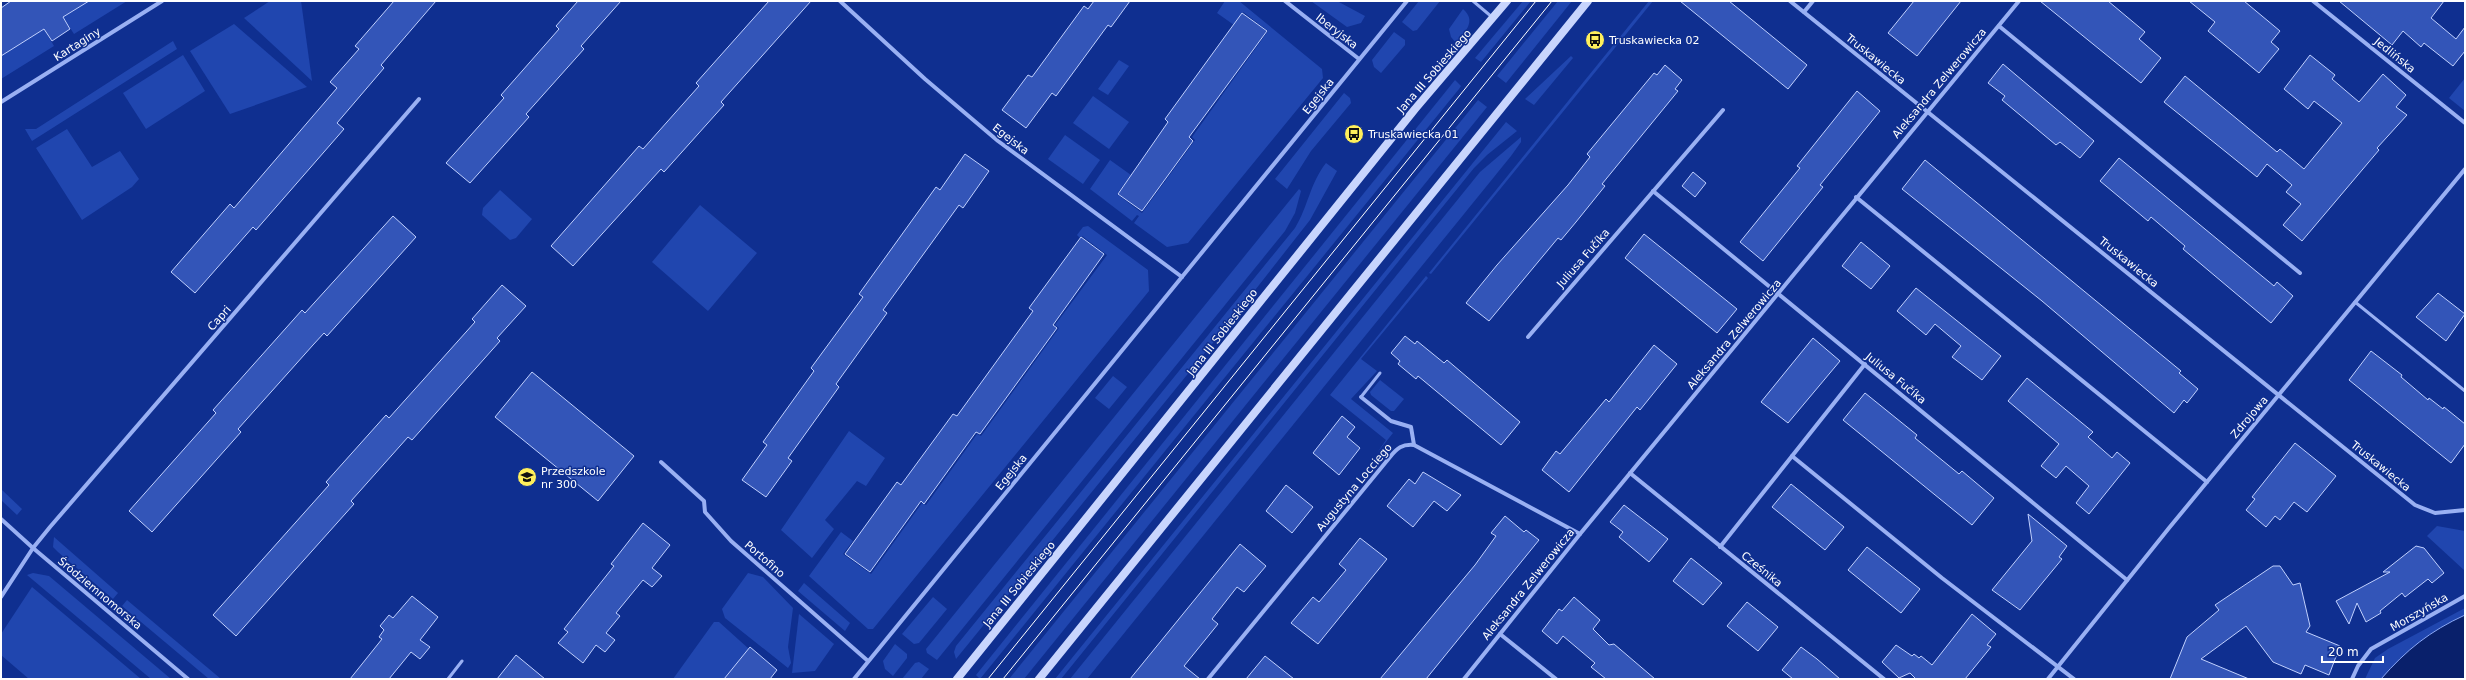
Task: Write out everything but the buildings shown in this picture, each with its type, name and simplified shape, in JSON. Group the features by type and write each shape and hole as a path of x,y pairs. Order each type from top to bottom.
{"main road":[{"name":"Jana III Sobieskiego","path":"957,679 1406,120 1507,1"},
{"path":"1039,679 1588,1"}],"street":[{"name":"Kartaginy","path":"1,102 162,1"},
{"name":"Egejska","path":"840,1 925,79 998,141 1182,277"},
{"name":"Iberyjska","path":"1285,1 1359,60"},
{"name":"Egejska","path":"854,679 1407,1"},
{"name":"Truskawiecka","path":"1790,1 2415,505 2435,513 2465,510"},
{"path":"1804,12 1813,1"},
{"name":"Aleksandra Zelwerowicza","path":"1464,679 1580,534 1778,295 1856,197 2019,1"},
{"name":"Jedlińska","path":"2313,1 2465,123"},
{"path":"1999,26 2300,273"},
{"name":"Capri","path":"1,597 33,548 420,100"},
{"name":"Juliusa Fučíka","path":"1528,337 1722,110"},
{"name":"Zdrojowa","path":"2048,679 2127,580 2465,168"},
{"name":"Juliusa Fučíka","path":"1653,191 2127,580"},
{"path":"1856,197 2207,482"},
{"path":"1720,547 1865,364"},
{"path":"1361,397 1391,421 1411,427 1414,445 1580,534"},
{"name":"Augustyna Locciego","path":"1208,679 1390,456 1398,448 1405,444 1414,445"},
{"path":"1792,456 2074,679"},
{"name":"Portofino","path":"661,462 704,501 705,512 731,542 868,661"},
{"name":"Cześnika","path":"1630,473 1884,679"},
{"name":"Śródziemnomorska","path":"1,519 33,548 188,679"},
{"name":"Morszyńska","path":"2352,679 2358,666 2371,649 2465,596"},
{"path":"1500,634 1556,679"}],"lane":[{"path":"1472,1 1493,18"},
{"path":"2355,302 2465,391"},
{"path":"1361,397 1380,374"},
{"path":"448,679 462,661"}],"shaded area":[{"path":"89,1 127,1 74,34 63,17"},
{"path":"270,1 301,1 312,81 244,18"},
{"path":"1225,1 1239,1 1322,69 1323,78 1188,243 1167,247 1134,223 1139,216 1137,215 1132,221 1090,189 1110,160 1131,175 1117,194 1142,213 1195,140 1192,137 1268,31 1243,12 1234,25 1217,13"},
{"path":"1311,1 1337,1 1365,16 1361,23 1347,27"},
{"path":"1419,1 1440,1 1417,30 1413,31 1402,22"},
{"path":"1523,1 1531,1 1481,62 1475,58"},
{"path":"1558,1 1572,1 1506,83 1497,76"},
{"path":"1649,1 1653,1 1431,274 1429,273"},
{"path":"1463,9 1467,13 1469,22 1466,31 1456,43 1451,37 1449,29"},
{"path":"234,24 307,87 230,114 190,51"},
{"path":"35,29 37,33 44,29 54,46 1,79 1,56"},
{"path":"1394,32 1405,40 1405,45 1381,73 1374,67 1372,60"},
{"path":"173,41 177,49 32,141 25,129 36,129"},
{"path":"183,55 205,91 146,129 123,93"},
{"path":"1571,56 1573,58 1534,105 1525,99"},
{"path":"1119,60 1129,66 1108,95 1098,89"},
{"path":"2465,78 2465,111 2449,98"},
{"path":"1455,80 1461,86 1459,89 980,679 976,675"},
{"path":"1344,93 1350,98 1351,103 1311,151 1287,189 1275,179"},
{"path":"1093,96 1129,122 1109,149 1073,123"},
{"path":"1478,100 1487,107 1024,679 1009,679"},
{"path":"1506,122 1517,131 1487,155 1474,168 1061,679 1055,679"},
{"path":"67,129 92,167 120,151 139,179 132,187 82,220 36,148"},
{"path":"1065,135 1100,160 1083,184 1048,159"},
{"path":"1521,137 1521,142 1511,156 1087,679 1070,679 1480,172"},
{"path":"1326,163 1337,171 1310,220 1230,322 956,659 954,652 956,646 1295,228 1316,179"},
{"path":"1299,189 1301,191 1295,213 1285,231 937,660 927,653 926,649"},
{"path":"500,190 532,219 516,238 510,240 482,215 483,208"},
{"path":"700,205 757,253 708,311 652,262"},
{"path":"1088,226 1148,270 1149,291 873,629 868,629 809,576 841,532 853,541 843,554 871,574 922,503 926,505 977,434 981,436 1059,328 1055,325 1107,255 1082,236 1080,238 1077,235 1083,227"},
{"path":"1426,276 1428,278 1361,359 1377,371 1351,399 1393,433 1377,453 1386,440 1330,395"},
{"path":"1113,376 1127,387 1109,409 1095,398"},
{"path":"1380,380 1404,399 1394,411 1391,411 1371,395 1370,392"},
{"path":"849,431 885,458 866,486 857,481 825,520 834,529 812,558 781,530"},
{"path":"1,489 22,509 17,515 1,500"},
{"path":"2437,526 2465,531 2465,571 2427,536"},
{"path":"54,537 118,593 113,599 53,547"},
{"path":"33,573 49,576 171,679 151,679 27,575"},
{"path":"748,573 763,577 793,608 788,647 791,663 788,668 725,618 722,609"},
{"path":"804,583 850,623 845,631 798,591"},
{"path":"32,587 141,679 29,679 1,655 1,634"},
{"path":"933,597 947,609 919,643 914,644 902,634"},
{"path":"127,600 221,679 209,679 122,606"},
{"path":"2465,608 2465,679 2365,679 2375,658 2388,649"},
{"path":"799,614 834,644 815,671 792,673"},
{"path":"2465,615 2465,679 2381,679 2409,650 2419,642 2452,621"},
{"path":"714,622 719,622 749,649 725,679 673,679"},
{"path":"895,644 907,654 907,658 893,676 885,669 883,661"},
{"path":"919,662 929,669 921,679 902,679 915,663"}],"tram line":[{"path":"988,679 1536,1"},
{"path":"1003,679 1552,1"}],"place":[{"name":"Truskawiecka 02","path":"1595,40"},
{"name":"Truskawiecka 01","path":"1354,134"},
{"name":"Przedszkole nr 300","path":"527,477"}]}
